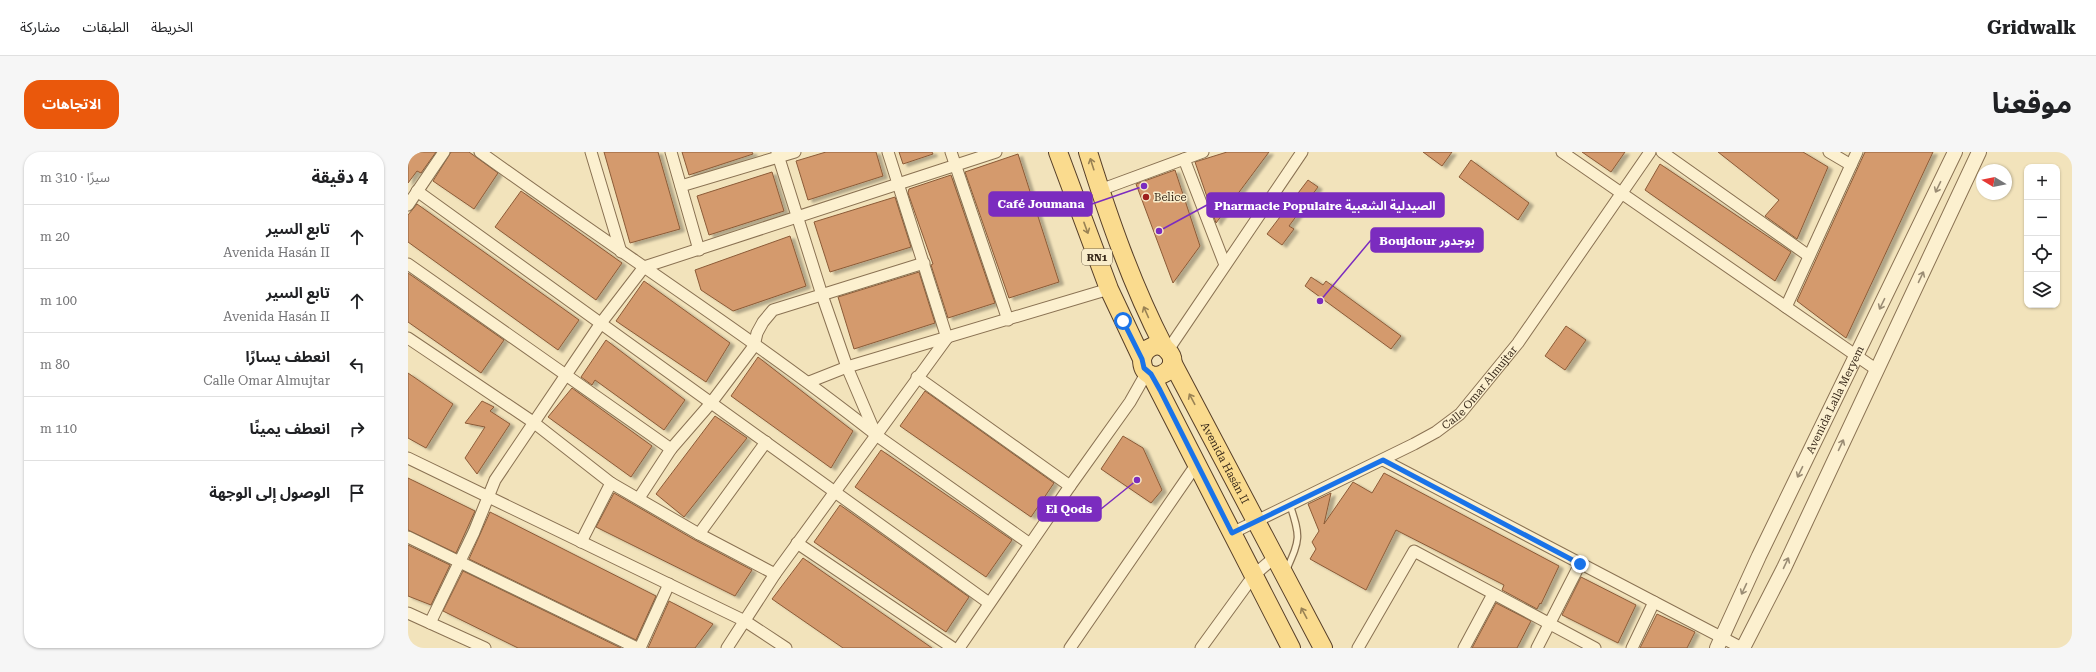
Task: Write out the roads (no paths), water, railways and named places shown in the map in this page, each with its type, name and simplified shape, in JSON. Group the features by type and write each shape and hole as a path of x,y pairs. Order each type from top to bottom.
{"main road":[{"name":"RN1","path":"1058,152 1109,289 1196,465 1292,648"},
{"name":"Avenida Hasán II","path":"1088,152 1123,257 1146,311 1323,648"},
{"path":"1155,346 1168,353 1168,371 1165,374 1160,376 1147,368 1146,350 1150,347 1155,346"}],"street":[{"path":"408,205 444,152"},
{"path":"480,152 754,346 809,382 876,435 1030,544"},
{"path":"592,152 621,252"},
{"path":"671,152 700,250"},
{"path":"680,186 778,155 795,152"},
{"path":"888,152 947,338"},
{"path":"951,152 1008,320"},
{"path":"430,623 489,497 495,480 565,375 644,267 700,250 797,216 996,152"},
{"path":"1100,190 1203,152"},
{"path":"1168,353 1225,265 1302,152"},
{"path":"1562,152 1878,370"},
{"name":"Calle Omar Almujtar","path":"1232,533 1383,460 1436,432 1460,414 1518,342 1650,152"},
{"path":"1662,152 1809,256"},
{"path":"1829,152 1851,165"},
{"path":"1786,307 1857,152"},
{"name":"Avenida Lalla Meryem","path":"1719,642 1955,152"},
{"path":"1383,460 1654,602 1719,642 1743,648 1784,568 1979,152"},
{"path":"778,155 822,295 847,367 876,435"},
{"path":"1184,159 1225,265"},
{"path":"417,191 989,603"},
{"path":"639,498 671,450 711,403 754,346 757,333 763,322 773,310 924,263"},
{"path":"408,264 671,450"},
{"path":"809,382 847,367 1109,289"},
{"path":"408,338 533,422 611,483 699,534 775,574"},
{"path":"727,648 797,543 947,338"},
{"path":"959,648 1070,486 1130,402 1147,368"},
{"path":"917,377 1070,486"},
{"path":"699,534 766,442"},
{"path":"408,458 745,621 786,648"},
{"path":"1070,648 1196,465"},
{"path":"581,542 611,483"},
{"path":"408,537 638,648 669,584"},
{"path":"797,543 954,648"},
{"path":"1358,648 1414,551 1595,648"},
{"path":"1200,648 1254,575 1275,557"},
{"path":"1537,648 1580,564"},
{"path":"1464,648 1493,594"},
{"path":"1632,648 1654,602"},
{"path":"408,613 485,648"}],"lane":[{"path":"1284,575 1296,547 1299,533 1290,505"}],"place":[{"name":"Café Joumana","path":"1144,186"},
{"name":"Belice","path":"1146,197"},
{"name":"Pharmacie Populaire الصيدلية الشعبية","path":"1159,231"},
{"name":"Boujdour بوجدور","path":"1320,301"},
{"name":"El Qods","path":"1137,480"}]}
